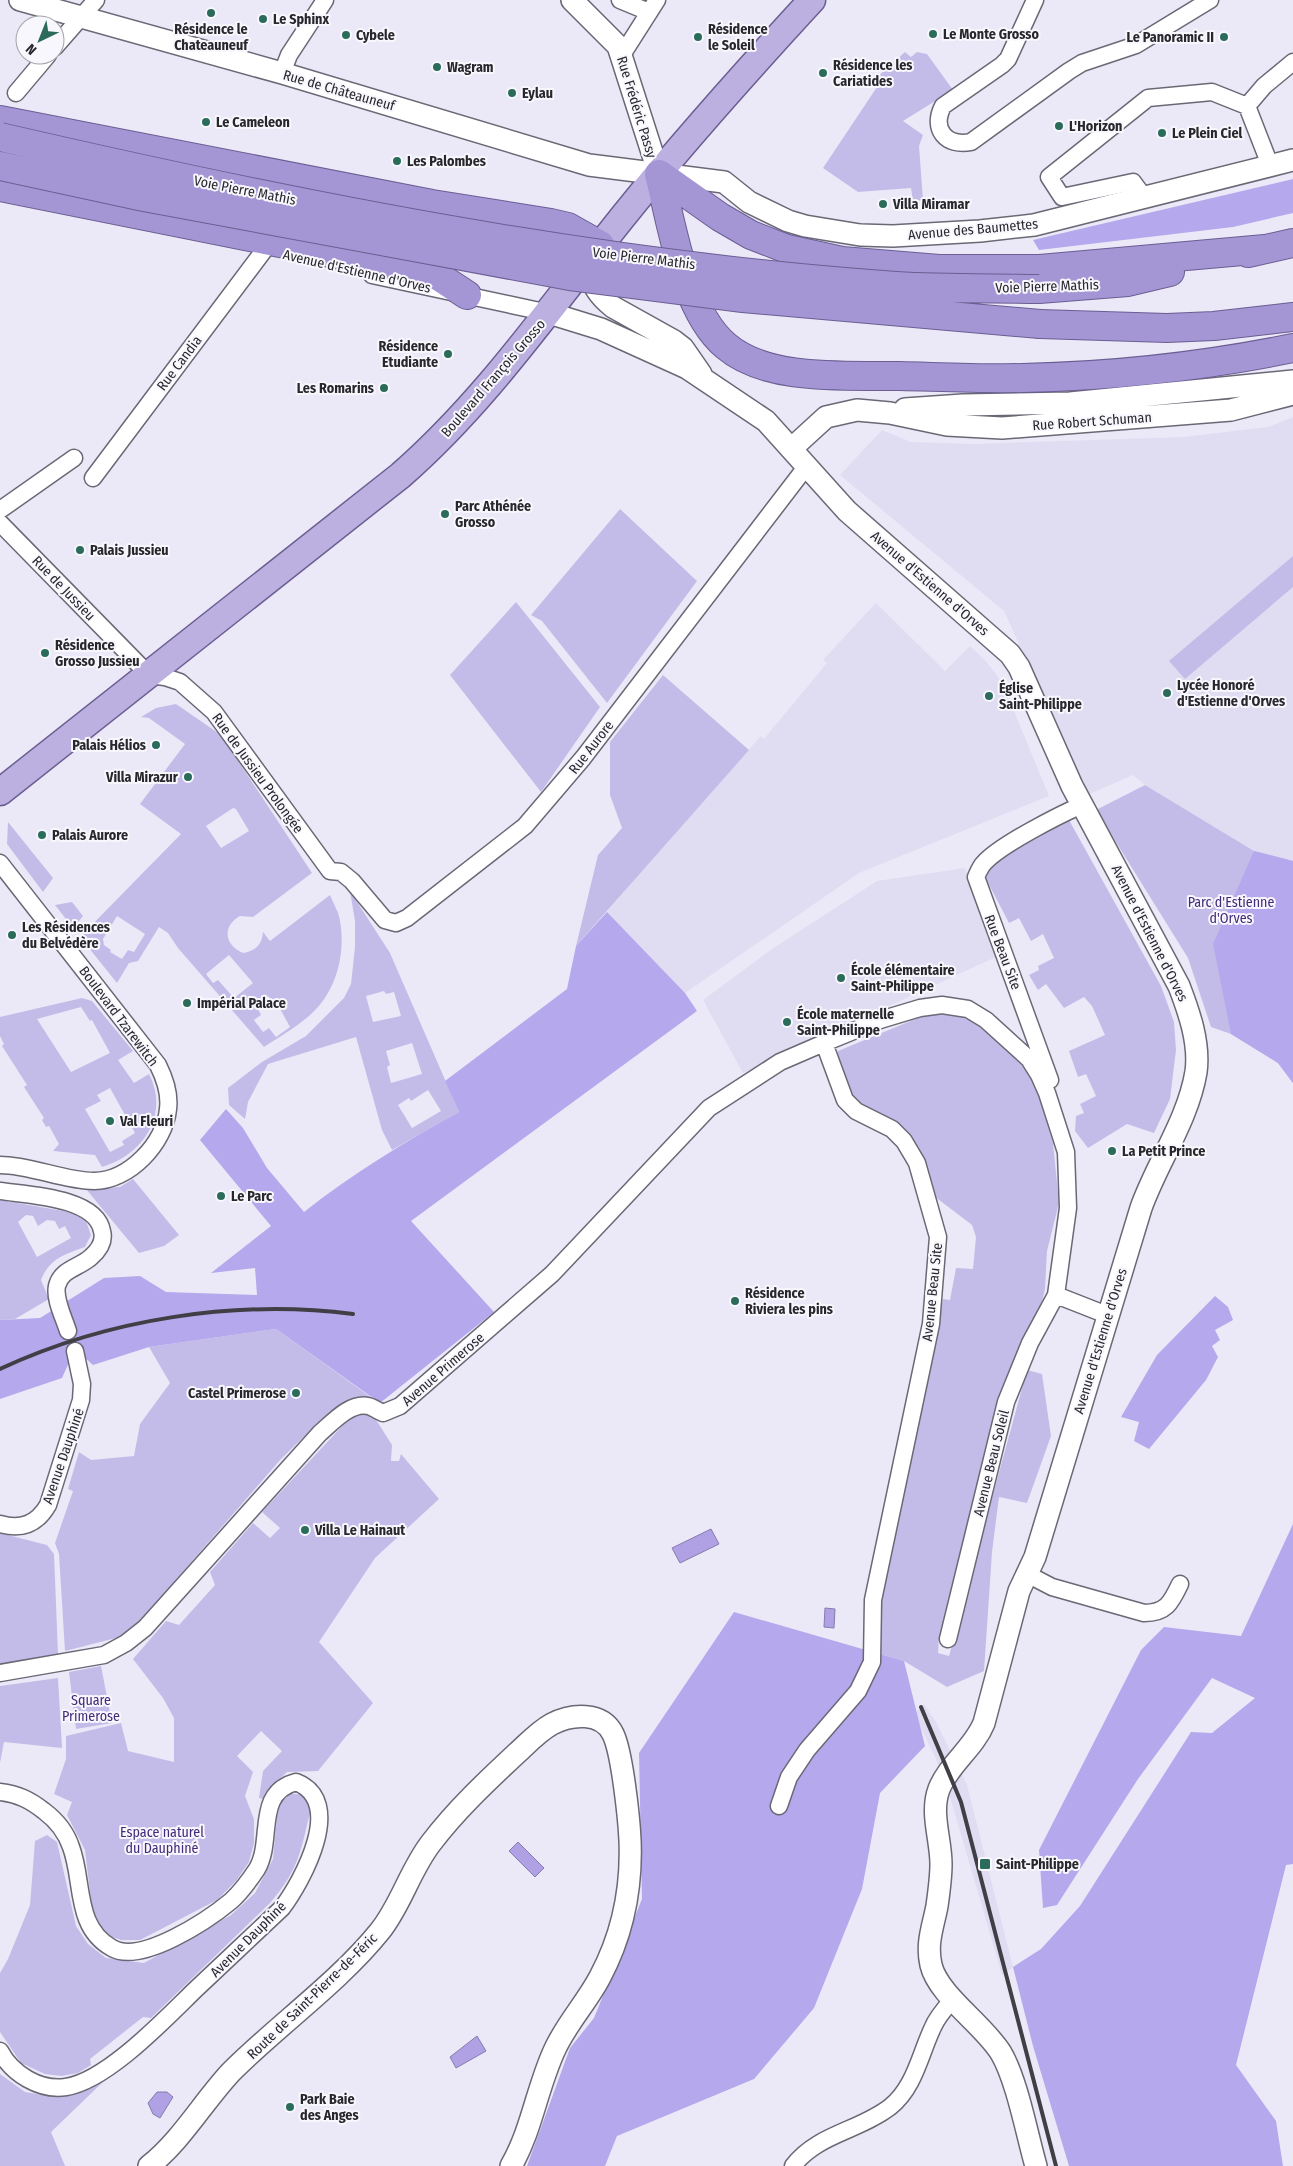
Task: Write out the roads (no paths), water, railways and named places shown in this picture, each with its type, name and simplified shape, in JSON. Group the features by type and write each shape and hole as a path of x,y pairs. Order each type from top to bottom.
{"highway":[{"path":"0,120 432,204 568,227 594,254 639,252 655,254 670,264 688,284"},
{"name":"Voie Pierre Mathis","path":"0,137 185,179 423,225 566,248 748,272 898,286 1039,289 1128,282 1293,242"},
{"name":"Voie Pierre Mathis","path":"0,166 144,197 570,276 742,298 1040,324 1177,328 1214,326 1293,317"},
{"path":"659,174 720,217 751,235 787,249 842,261 938,269 1040,269 1265,250"},
{"path":"659,174 688,284 704,319 725,346 754,363 793,372 1023,378 1187,365 1293,348"},
{"path":"0,187 343,254 435,274 467,295"}],"main road":[{"name":"Boulevard François Grosso","path":"0,792 423,455 464,415 723,97 812,0"}],"street":[{"name":"Rue de Châteauneuf","path":"20,0 282,73 589,165 659,174"},
{"path":"65,36 96,0"},
{"path":"282,73 289,55 325,0"},
{"name":"Rue Frédéric Passy","path":"572,0 611,37 622,55 639,116 659,174"},
{"path":"620,0 653,6 622,55"},
{"path":"1035,0 1008,59 943,106 938,116 941,133 952,142 961,144 971,142 1068,71 1082,63 1136,45 1210,0"},
{"path":"1247,106 1264,86 1293,62"},
{"path":"16,93 40,65"},
{"path":"1144,198 1133,182 1062,197 1049,176 1148,98 1212,92 1247,106 1270,166"},
{"name":"Avenue des Baumettes","path":"659,174 724,182 749,202 788,221 804,226 860,235 893,236 980,231 1034,225 1293,160"},
{"name":"Avenue d'Estienne d'Orves","path":"0,198 265,249 433,290 467,295 549,313 601,329 704,378 766,421 847,511 1010,654 1019,666 1082,805 1179,986 1188,1011 1195,1042 1196,1071 1189,1098 1174,1134 1151,1180 1107,1315 1037,1548 1019,1591 980,1733 942,1782 936,1803 940,1871 936,1907 928,1948 931,1968 938,1982 953,1999"},
{"name":"Rue Candia","path":"93,478 265,249"},
{"name":"Avenue d'Estienne d'Orves","path":"594,254 592,285 604,300 683,348 704,378"},
{"name":"Rue Robert Schuman","path":"890,413 913,408 1070,403 1293,382"},
{"name":"Rue Robert Schuman","path":"791,450 826,417 857,410 890,413 947,425 1002,428 1231,410 1293,394"},
{"path":"0,510 74,458"},
{"name":"Rue Aurore","path":"330,871 341,872 352,881 385,920 396,923 407,918 524,826 583,758 806,467"},
{"name":"Rue de Jussieu","path":"0,523 149,675"},
{"name":"Rue de Jussieu Prolongée","path":"149,675 166,676 180,682 214,712 330,871"},
{"name":"Rue Beau Site","path":"1066,1152 1066,1124 976,877 983,864 1003,849 1063,813 1082,805"},
{"name":"Boulevard Tzarewitch","path":"0,863 158,1065 165,1079 169,1107 163,1128 149,1151 124,1172 111,1178 94,1181 0,1165"},
{"path":"824,1043 880,1020 920,1008 942,1005 968,1009 986,1020 1029,1060 1039,1075 1047,1093 1066,1152 1068,1208 1056,1295 1107,1315"},
{"name":"Avenue Primerose","path":"0,1673 104,1655 126,1643 145,1628 320,1433 345,1412 357,1406 368,1406 382,1413 400,1406 552,1274 709,1108 780,1062 824,1043"},
{"name":"Avenue Beau Site","path":"779,1806 789,1776 807,1750 858,1691 872,1662 873,1600 931,1324 938,1237 917,1163 904,1141 892,1129 856,1111 845,1100 824,1043"},
{"path":"0,1191 69,1202 82,1207 102,1227 103,1234 99,1250 89,1259 66,1272 57,1286 56,1293 68,1331"},
{"name":"Avenue Beau Soleil","path":"948,1639 1006,1402 1030,1343 1056,1295"},
{"name":"Avenue Dauphiné","path":"0,1524 20,1527 30,1524 43,1513 48,1505 82,1400 82,1384 75,1351"},
{"path":"1027,1574 1052,1587 1144,1613 1156,1613 1165,1607 1173,1599 1180,1584"},
{"name":"Route de Saint-Pierre-de-Féric","path":"149,2166 165,2154 203,2104 232,2072 361,1953 381,1929 397,1905 417,1864 430,1844 488,1780 552,1724 567,1718 590,1716 604,1724 613,1734 619,1756 630,1833 631,1866 626,1907 615,1943 600,1977 555,2049 532,2117 510,2166"},
{"name":"Avenue Dauphiné","path":"0,1792 26,1798 58,1823 71,1846 80,1897 90,1926 103,1942 114,1950 126,1952 161,1944 219,1910 242,1890 258,1866 272,1800 280,1789 296,1782 305,1786 314,1794 320,1808 318,1828 307,1865 297,1888 282,1908 180,2005 111,2064 86,2080 66,2087 47,2085 17,2074 0,2051"},
{"path":"793,2166 802,2154 831,2135 867,2121 891,2107 909,2087 934,2024 953,1999 992,2038 1003,2055 1017,2096 1036,2166"}],"railway":[{"path":"0,1369 84,1337 173,1317 264,1309 309,1310 353,1314"},
{"path":"921,1707 961,1802 1056,2166"}],"place":[{"name":"Résidence le Chateauneuf","path":"211,13"},
{"name":"Le Sphinx","path":"263,19"},
{"name":"Le Monte Grosso","path":"933,34"},
{"name":"Cybele","path":"346,35"},
{"name":"Résidence le Soleil","path":"698,37"},
{"name":"Le Panoramic II","path":"1224,37"},
{"name":"Wagram","path":"437,67"},
{"name":"Résidence les Cariatides","path":"823,73"},
{"name":"Eylau","path":"512,93"},
{"name":"Le Cameleon","path":"206,122"},
{"name":"L'Horizon","path":"1059,126"},
{"name":"Le Plein Ciel","path":"1162,133"},
{"name":"Les Palombes","path":"397,161"},
{"name":"Villa Miramar","path":"883,204"},
{"name":"Résidence Etudiante","path":"448,354"},
{"name":"Les Romarins","path":"384,388"},
{"name":"Parc Athénée Grosso","path":"445,514"},
{"name":"Palais Jussieu","path":"80,550"},
{"name":"Résidence Grosso Jussieu","path":"45,653"},
{"name":"Lycée Honoré d'Estienne d'Orves","path":"1167,693"},
{"name":"Église Saint-Philippe","path":"989,696"},
{"name":"Palais Hélios","path":"156,745"},
{"name":"Villa Mirazur","path":"188,777"},
{"name":"Palais Aurore","path":"42,835"},
{"name":"Les Résidences du Belvédère","path":"12,935"},
{"name":"École élémentaire Saint-Philippe","path":"841,978"},
{"name":"Impérial Palace","path":"187,1003"},
{"name":"École maternelle Saint-Philippe","path":"787,1022"},
{"name":"Val Fleuri","path":"110,1121"},
{"name":"La Petit Prince","path":"1112,1151"},
{"name":"Le Parc","path":"221,1196"},
{"name":"Résidence Riviera les pins","path":"735,1301"},
{"name":"Castel Primerose","path":"296,1393"},
{"name":"Villa Le Hainaut","path":"305,1530"},
{"name":"Saint-Philippe","path":"985,1864"},
{"name":"Park Baie des Anges","path":"290,2107"}],"park label":[{"name":"Parc d'Estienne d'Orves","path":"1231,910"},
{"name":"Square Primerose","path":"91,1708"},
{"name":"Espace naturel du Dauphiné","path":"162,1840"}]}
